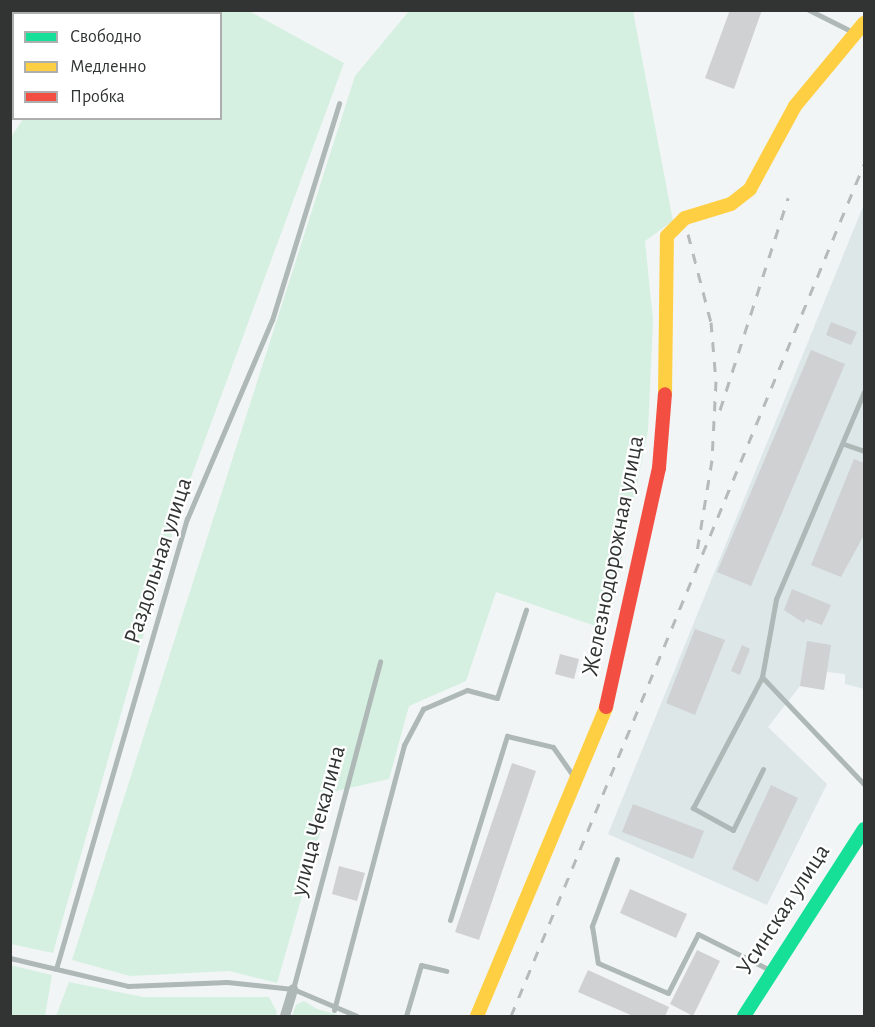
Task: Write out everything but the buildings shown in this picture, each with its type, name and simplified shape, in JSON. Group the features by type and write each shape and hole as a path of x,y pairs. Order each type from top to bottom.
{"street":[{"name":"Железнодорожная улица","path":"477,1017 578,783 608,702 659,468 669,342 667,236 685,218 730,204 750,189 795,106 859,28"},
{"name":"Усинская улица","path":"744,1017 770,970 864,830"},
{"path":"285,1017 293,989"}],"lane":[{"path":"809,10 859,28"},
{"name":"Раздольная улица","path":"56,969 187,519 272,320 339,103"},
{"path":"763,769 733,830 693,808 762,677 776,599 844,444 864,392"},
{"path":"844,444 864,451"},
{"path":"334,1010 404,745 423,709 467,690 497,698 526,610"},
{"name":"улица Чекалина","path":"293,989 380,661"},
{"path":"762,677 864,784"},
{"path":"450,920 507,736 553,747 578,783"},
{"path":"617,859 592,926 598,963 668,993 698,934 770,970"},
{"path":"10,958 128,986 227,982 293,989 334,1010 357,1017"},
{"path":"406,1017 421,965 446,971"}],"shaded area":[{"path":"864,204 864,689 845,684 845,674 827,672 824,690 800,686 768,727 827,784 767,905 608,834"}],"green space":[{"path":"11,10 86,11 12,12 11,123"},
{"path":"96,11 249,11 344,63 179,510 53,953 11,944 11,137 22,120 222,120 222,12"},
{"path":"409,11 633,11 673,221 645,241 653,320 648,431 607,630 496,592 466,681 409,706 389,779 332,792 277,983 229,971 130,976 72,960 355,76"},
{"path":"10,965 52,975 45,1016 11,1016"},
{"path":"69,982 143,997 269,997 277,1012 276,1016 56,1016"},
{"path":"304,1001 317,1009 342,1016 292,1016 296,1005"}],"railway":[{"path":"511,1016 864,164"},
{"path":"720,410 788,198"},
{"path":"688,234 711,322 716,381 712,460 697,552"}],"traffic: fast":[{"path":"744,1016 864,829"}],"traffic: slow":[{"path":"665,394 667,236 685,218 731,204 750,189 795,106 864,23"},
{"path":"477,1016 606,707"}],"traffic: jam":[{"path":"606,707 659,468 665,394"}]}
